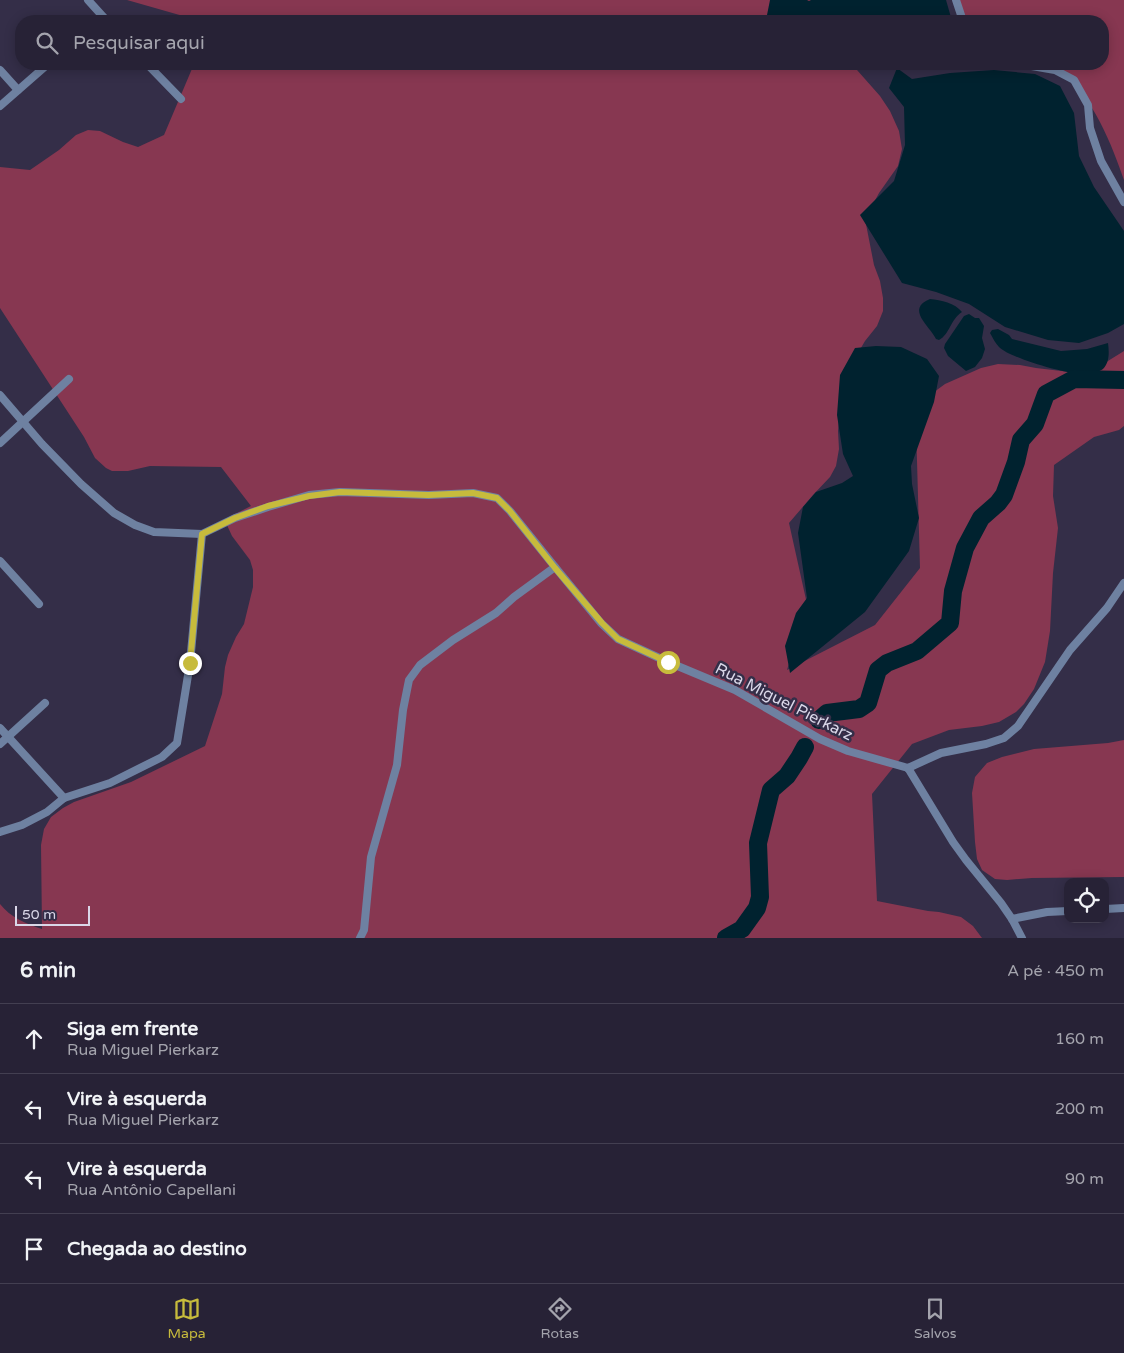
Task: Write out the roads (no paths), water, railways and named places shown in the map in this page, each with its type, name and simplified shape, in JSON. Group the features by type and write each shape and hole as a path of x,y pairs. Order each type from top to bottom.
{"street":[{"path":"88,0 98,15"},
{"path":"956,0 960,15"},
{"path":"0,70 18,90"},
{"path":"0,106 41,70"},
{"path":"153,70 181,99"},
{"path":"1055,70 1074,80 1088,105 1090,128 1101,162 1124,202"},
{"path":"0,443 68,379"},
{"name":"Rua Miguel Pierkarz","path":"0,395 42,444 81,484 114,513 135,525 154,532 202,534 235,518 268,506 309,496 340,492 428,495 473,493 497,498 510,511 602,623 618,639 735,690 820,739 848,751 908,768"},
{"path":"0,832 22,825 47,812 64,798 110,783 162,757 177,743 190,663 202,534"},
{"path":"0,561 39,604"},
{"path":"360,938 364,930 371,857 397,765 403,710 409,680 420,665 453,640 496,613 514,597 555,568"},
{"path":"1022,938 1001,903 953,842 908,768 941,753 986,744 1004,738 1018,726 1070,650 1107,608 1124,582"},
{"path":"0,744 45,703"},
{"path":"0,728 64,798"},
{"path":"1109,909 1124,908"},
{"path":"1012,919 1047,912 1064,911"}],"water":[{"path":"770,0 946,0 950,15 767,15"},
{"path":"896,70 900,70 912,79 950,73 994,70 1035,74 1060,86 1074,113 1079,156 1094,187 1124,231 1124,324 1108,333 1079,343 1048,340 1005,327 969,304 936,292 902,283 860,215 894,181 905,145 904,107 889,88"},
{"path":"930,299 952,304 962,312 955,319 946,334 939,340 936,339 919,313 923,303"},
{"path":"969,314 979,318 984,326 982,338 985,349 982,358 975,367 966,371 948,356 944,348 964,316"},
{"path":"998,329 1009,335 1012,339 1061,351 1087,349 1108,343 1108,360 1103,369 1089,374 1072,373 1050,368 1014,356 999,347 990,333 992,330"},
{"path":"876,346 901,347 927,359 939,376 934,402 911,466 912,484 919,518 909,551 865,612 790,673 785,646 796,613 807,598 798,533 803,507 816,492 842,483 853,476 843,454 837,415 840,375 855,348"}],"waterway":[{"path":"819,720 827,713 859,709 868,703 878,670 887,663 917,651 950,623 953,591 965,548 981,518 1004,495 1016,462 1021,440 1035,424 1046,394 1074,379 1124,380"},
{"path":"726,938 742,929 757,908 760,897 758,843 771,790 787,776 805,747"}]}
